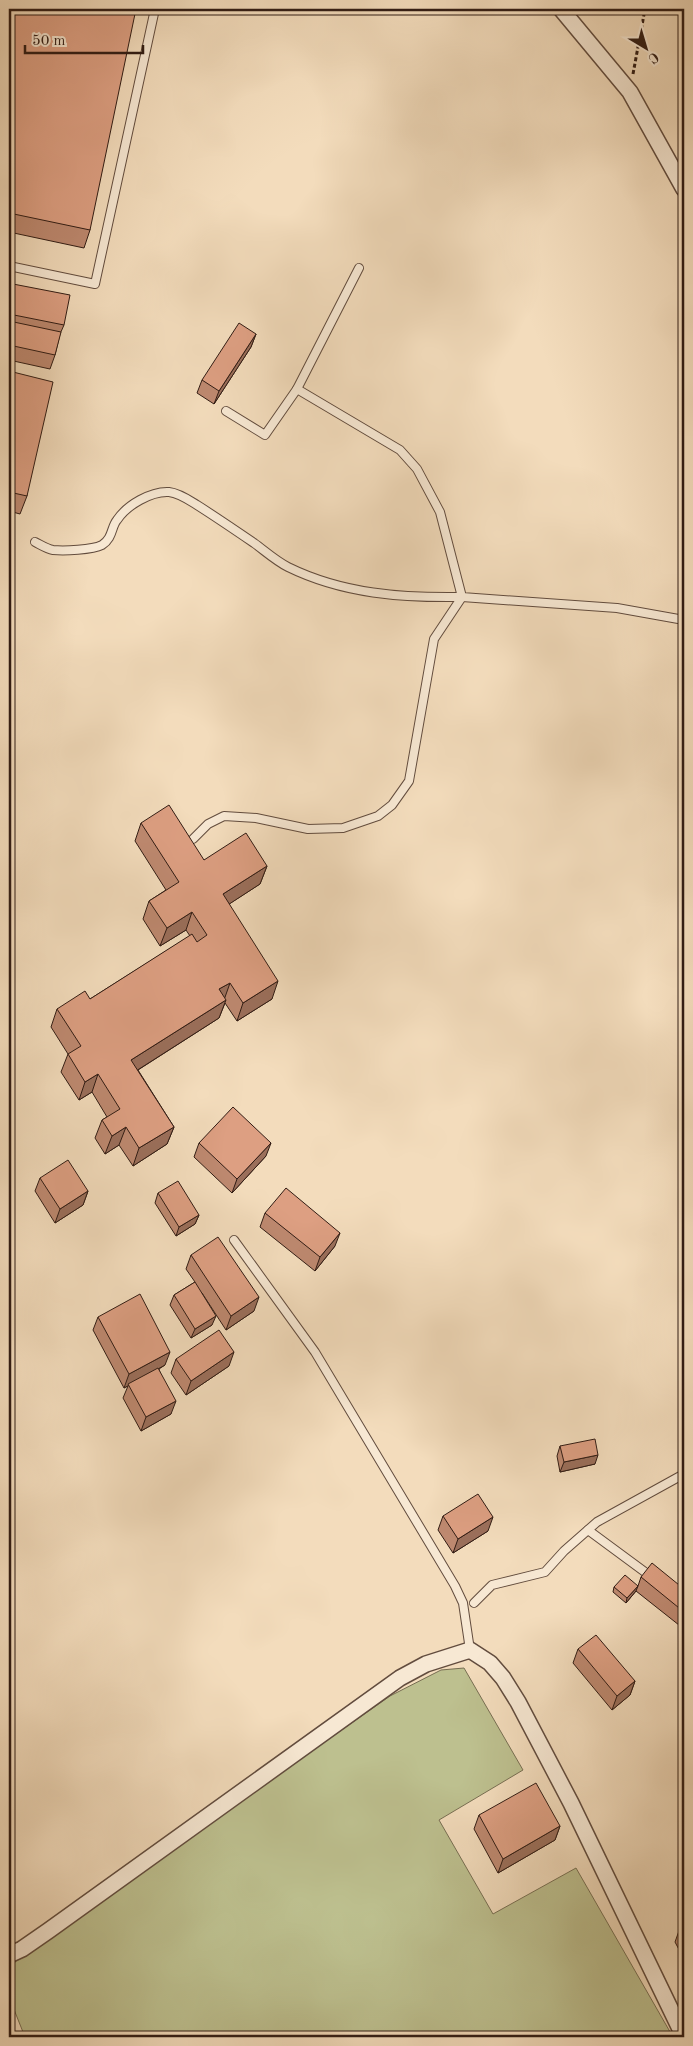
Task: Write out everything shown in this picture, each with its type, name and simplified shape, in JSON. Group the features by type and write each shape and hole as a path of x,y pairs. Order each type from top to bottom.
{"street":[{"path":"561,9 630,92 684,189"},
{"path":"9,1955 22,1949 56,1926 400,1678 426,1664 470,1650 490,1663 503,1678 518,1702 571,1802 684,2037"}],"lane":[{"path":"9,266 95,284 155,9"},
{"path":"226,411 265,435 297,389 359,268"},
{"path":"193,838 208,824 224,816 256,818 308,829 343,828 378,816 392,805 409,781 434,639 462,597 440,512 417,469 400,450 297,389"},
{"path":"36,542 51,550 89,548 102,544 113,532 116,520 127,510 145,498 158,493 170,492 186,498 213,515 286,567 336,586 379,594 420,598 462,597 617,608 684,620"},
{"path":"234,1240 315,1352 455,1586 463,1603 470,1650"},
{"path":"474,1603 492,1584 545,1572 564,1551 597,1522 684,1475"},
{"path":"588,1530 660,1583"}],"path":[{"path":"630,92 645,9"}],"green space":[{"path":"464,1668 523,1770 439,1820 493,1914 576,1868 673,2037 25,2037 9,1997 9,1970 20,1956 390,1696 441,1670"}],"building":[{"path":"9,9 136,9 90,230 9,213"},
{"path":"13,284 70,295 64,325 9,314"},
{"path":"9,321 61,332 55,355 9,345"},
{"path":"239,323 256,334 219,391 202,380"},
{"path":"9,371 53,382 27,496 9,492"},
{"path":"169,805 204,860 246,833 267,866 223,894 278,981 243,1003 230,983 219,989 226,1000 131,1060 174,1127 139,1148 126,1127 112,1136 102,1120 120,1109 98,1074 85,1082 68,1054 81,1046 57,1009 85,991 90,999 192,934 197,942 207,935 192,912 167,928 149,901 179,882 141,823"},
{"path":"233,1107 271,1143 237,1179 199,1143"},
{"path":"68,1160 88,1191 60,1209 40,1178"},
{"path":"178,1181 199,1215 179,1227 158,1193"},
{"path":"286,1188 340,1233 320,1257 265,1213"},
{"path":"218,1237 259,1297 231,1316 191,1255"},
{"path":"195,1282 216,1316 195,1329 174,1295"},
{"path":"140,1294 170,1352 129,1374 98,1317"},
{"path":"219,1330 234,1352 191,1381 176,1359"},
{"path":"158,1368 176,1401 146,1417 128,1384"},
{"path":"595,1439 598,1455 564,1462 560,1446"},
{"path":"478,1494 493,1517 458,1539 443,1516"},
{"path":"652,1563 684,1589 684,1612 641,1577"},
{"path":"625,1575 638,1586 627,1598 614,1587"},
{"path":"596,1635 635,1681 617,1696 578,1649"},
{"path":"536,1783 560,1826 503,1859 479,1815"},
{"path":"684,1926 684,1936 680,1928"}]}
